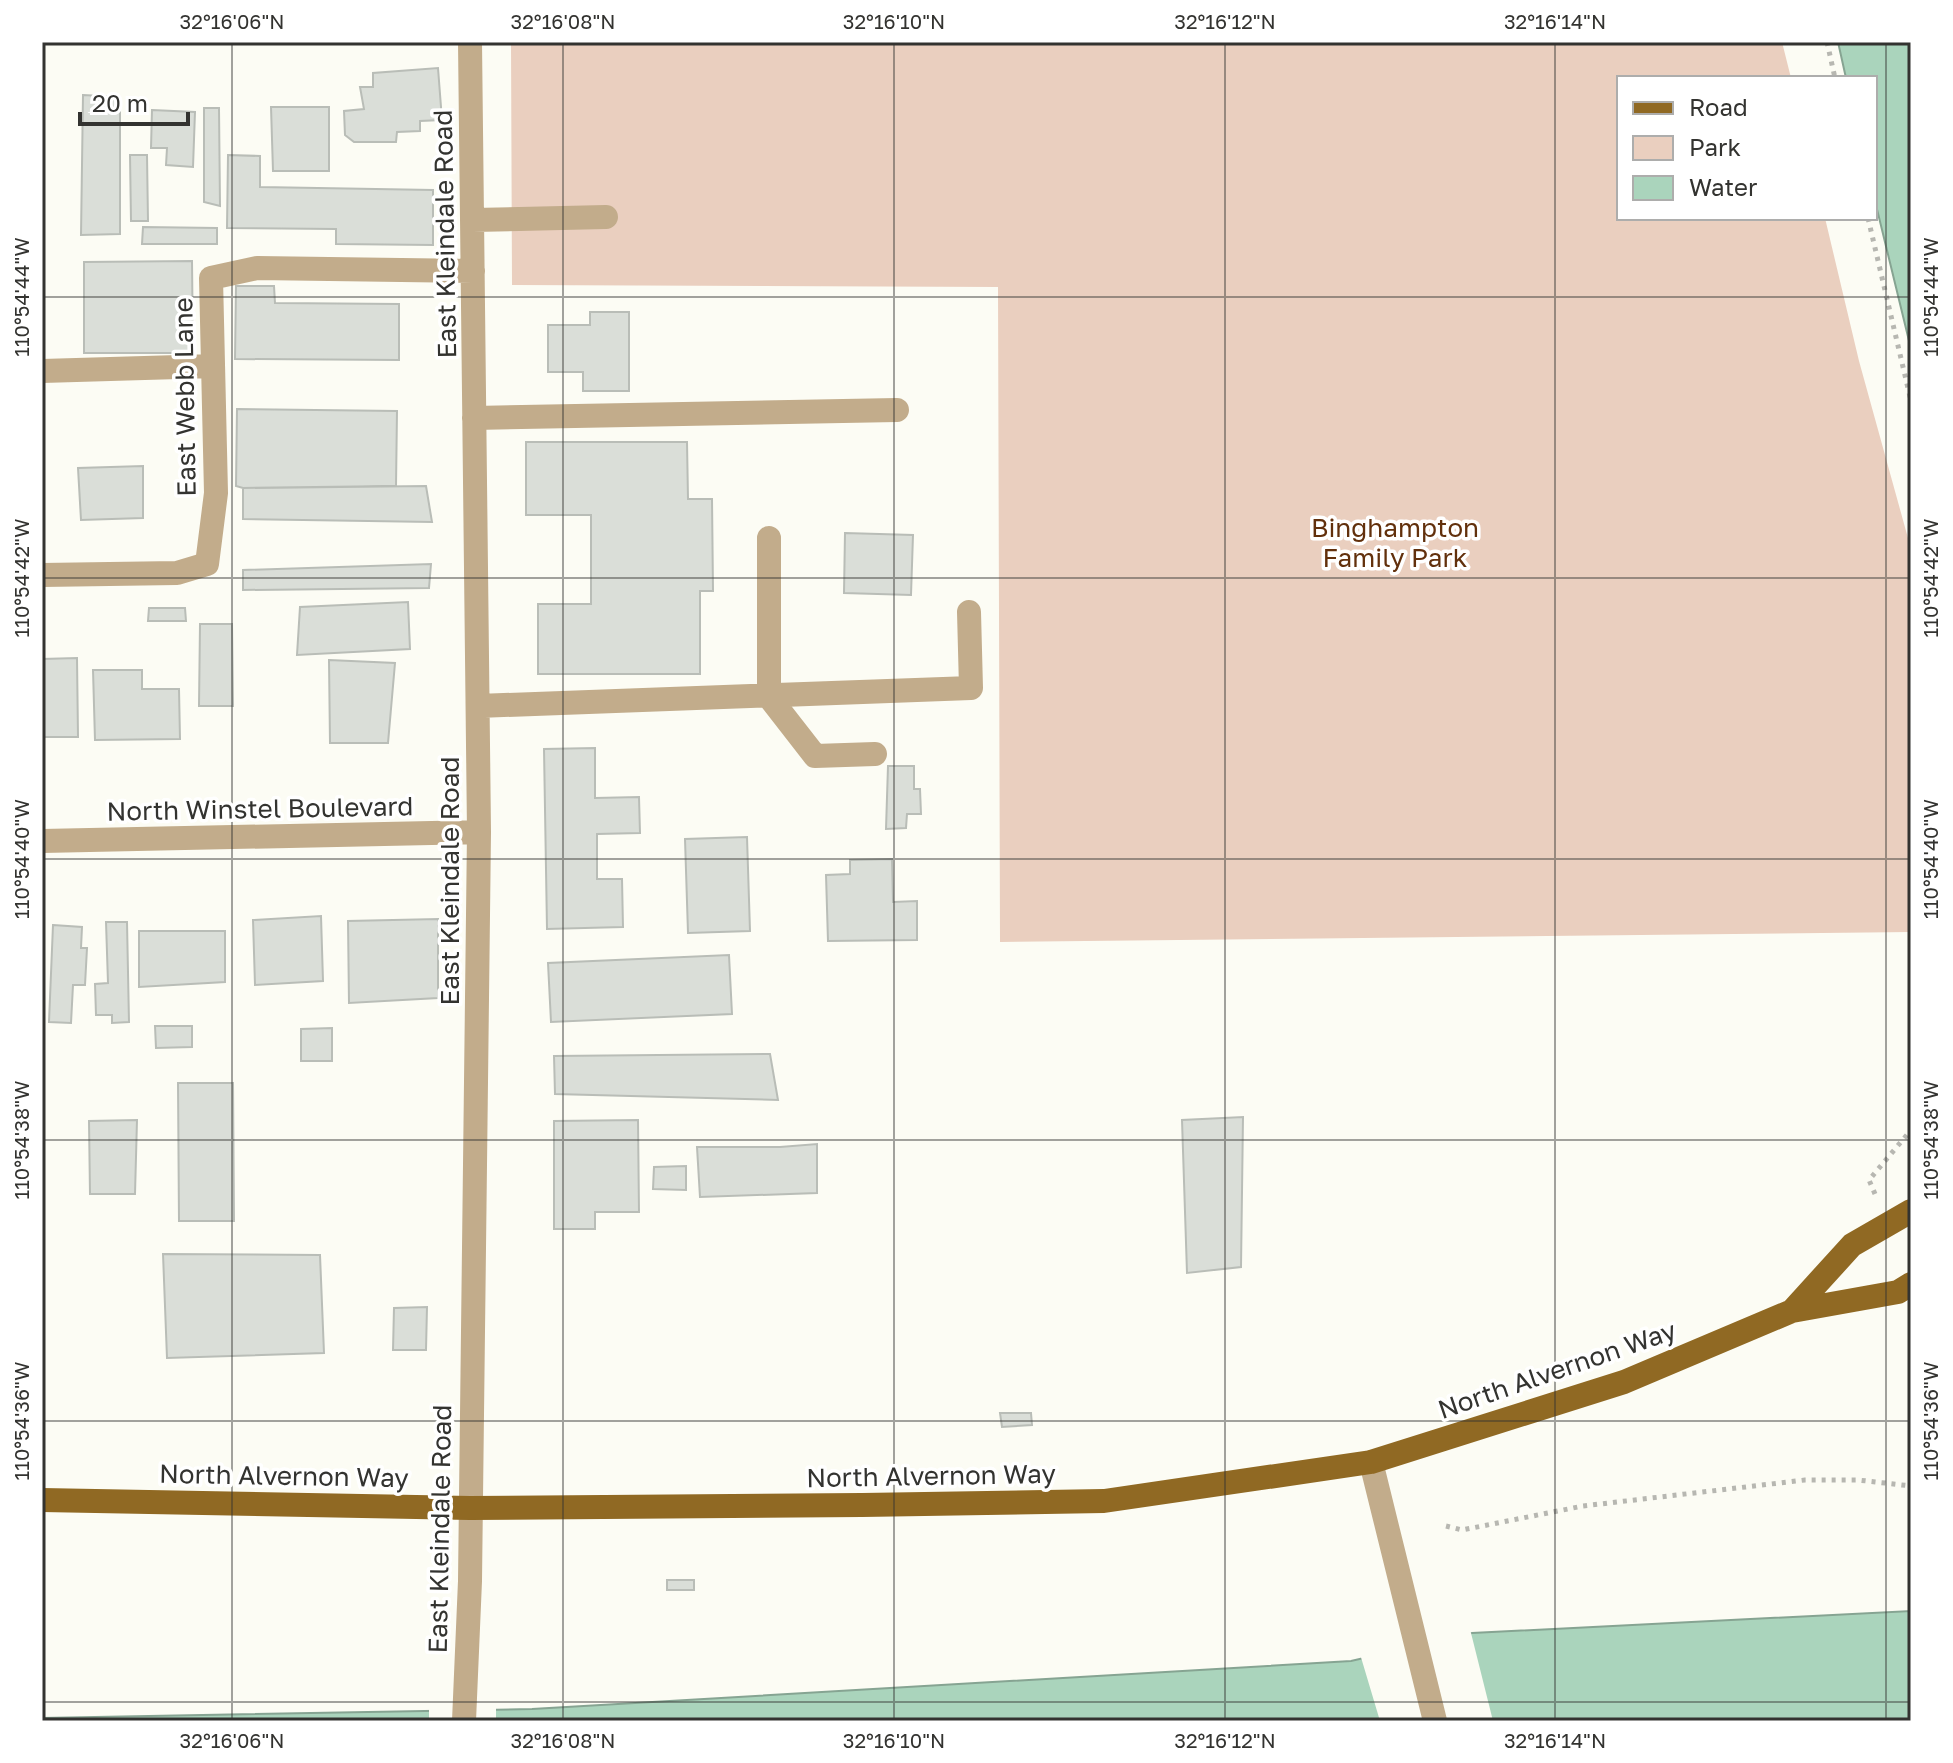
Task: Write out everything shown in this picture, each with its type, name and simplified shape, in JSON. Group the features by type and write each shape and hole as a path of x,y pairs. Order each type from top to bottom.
{"main road":[{"name":"North Alvernon Way","path":"1792,1311 1852,1245 1911,1211"},
{"name":"North Alvernon Way","path":"42,1500 470,1508 1104,1501 1371,1462 1624,1382 1792,1311 1898,1292 1911,1284"}],"street":[{"name":"East Kleindale Road","path":"464,1713 470,1581 479,832 470,42"},
{"path":"473,220 606,217"},
{"name":"East Webb Lane","path":"42,575 177,573 207,564 216,493 211,278 257,268 473,271"},
{"path":"42,371 213,366"},
{"path":"474,418 897,410"},
{"path":"769,538 769,697 815,756 875,754"},
{"path":"478,706 971,688 969,612"},
{"name":"North Winstel Boulevard","path":"42,841 479,832"},
{"path":"1371,1462 1435,1721"}],"path":[{"path":"1827,42 1835,76"},
{"path":"1868,220 1911,401"},
{"path":"1875,1194 1869,1180 1911,1130"},
{"path":"1446,1526 1462,1530 1583,1506 1805,1480 1858,1480 1911,1486"}],"green space":[{"name":"Binghampton Family Park","path":"511,42 1782,42 1790,76 1617,76 1617,220 1825,220 1859,361 1911,549 1911,932 1000,942 998,287 512,285"}],"water":[{"path":"1838,42 1911,42 1911,349 1877,209 1877,76 1846,76"},
{"path":"1911,1611 1911,1721 42,1721 42,1718 532,1709 1351,1661 1472,1633"}],"pier":[{"path":"1470,1629 1493,1721 1380,1721 1360,1654"},
{"path":"429,1706 496,1706 496,1721 429,1721"}],"building":[{"path":"438,68 442,120 420,121 420,131 397,132 396,142 354,142 345,135 344,111 364,109 360,87 373,87 373,73"},
{"path":"83,95 120,97 120,234 81,235"},
{"path":"271,107 329,107 329,171 273,171"},
{"path":"204,108 219,108 220,206 204,202"},
{"path":"152,110 195,112 193,167 166,165 167,148 151,148"},
{"path":"130,155 147,155 148,221 131,221"},
{"path":"228,155 260,156 260,187 433,190 433,245 336,244 336,229 227,228"},
{"path":"143,227 217,228 217,244 142,244"},
{"path":"192,261 193,353 84,353 84,262"},
{"path":"236,286 274,286 275,303 399,304 399,360 235,359"},
{"path":"590,312 629,312 629,391 583,391 583,372 548,372 548,325 590,325"},
{"path":"237,409 397,411 396,486 236,486"},
{"path":"526,442 687,442 688,499 712,499 713,591 700,591 700,674 538,674 538,604 591,604 591,515 526,515"},
{"path":"143,466 143,518 81,520 78,468"},
{"path":"426,486 432,522 243,519 243,488"},
{"path":"845,533 913,535 911,595 844,593"},
{"path":"431,564 429,588 243,590 243,570"},
{"path":"408,602 410,649 297,655 300,607"},
{"path":"149,608 185,608 186,621 148,621"},
{"path":"200,624 232,624 233,706 199,706"},
{"path":"77,658 78,737 42,737 42,659"},
{"path":"329,660 395,663 388,743 330,743"},
{"path":"93,670 142,670 142,689 179,689 180,739 95,740"},
{"path":"595,748 595,798 639,797 640,833 597,834 597,879 622,879 623,927 547,929 544,749"},
{"path":"888,766 914,766 914,789 920,789 921,814 907,814 906,828 886,829"},
{"path":"747,837 750,931 688,933 685,839"},
{"path":"892,859 893,902 917,901 917,940 828,941 826,875 850,874 850,860"},
{"path":"321,916 323,981 255,985 253,920"},
{"path":"438,919 438,998 349,1003 348,921"},
{"path":"106,922 127,922 129,1022 112,1023 112,1015 96,1015 95,984 108,983"},
{"path":"53,925 82,927 81,948 87,948 85,985 73,985 71,1023 49,1022"},
{"path":"139,931 225,931 225,982 139,987"},
{"path":"729,955 732,1014 551,1022 548,963"},
{"path":"155,1026 192,1026 192,1047 156,1048"},
{"path":"332,1028 332,1061 301,1061 301,1029"},
{"path":"770,1054 778,1100 555,1094 554,1056"},
{"path":"178,1083 233,1083 234,1221 179,1221"},
{"path":"1243,1117 1241,1267 1187,1273 1182,1120"},
{"path":"137,1120 135,1194 90,1194 89,1121"},
{"path":"638,1120 639,1212 595,1212 595,1229 554,1229 554,1121"},
{"path":"817,1144 817,1193 700,1197 697,1147"},
{"path":"686,1166 686,1190 653,1189 654,1167"},
{"path":"163,1254 320,1255 324,1353 167,1358"},
{"path":"427,1307 426,1350 393,1350 394,1308"},
{"path":"1000,1413 1031,1413 1032,1425 1002,1427"},
{"path":"667,1580 694,1580 694,1590 667,1590"}]}
